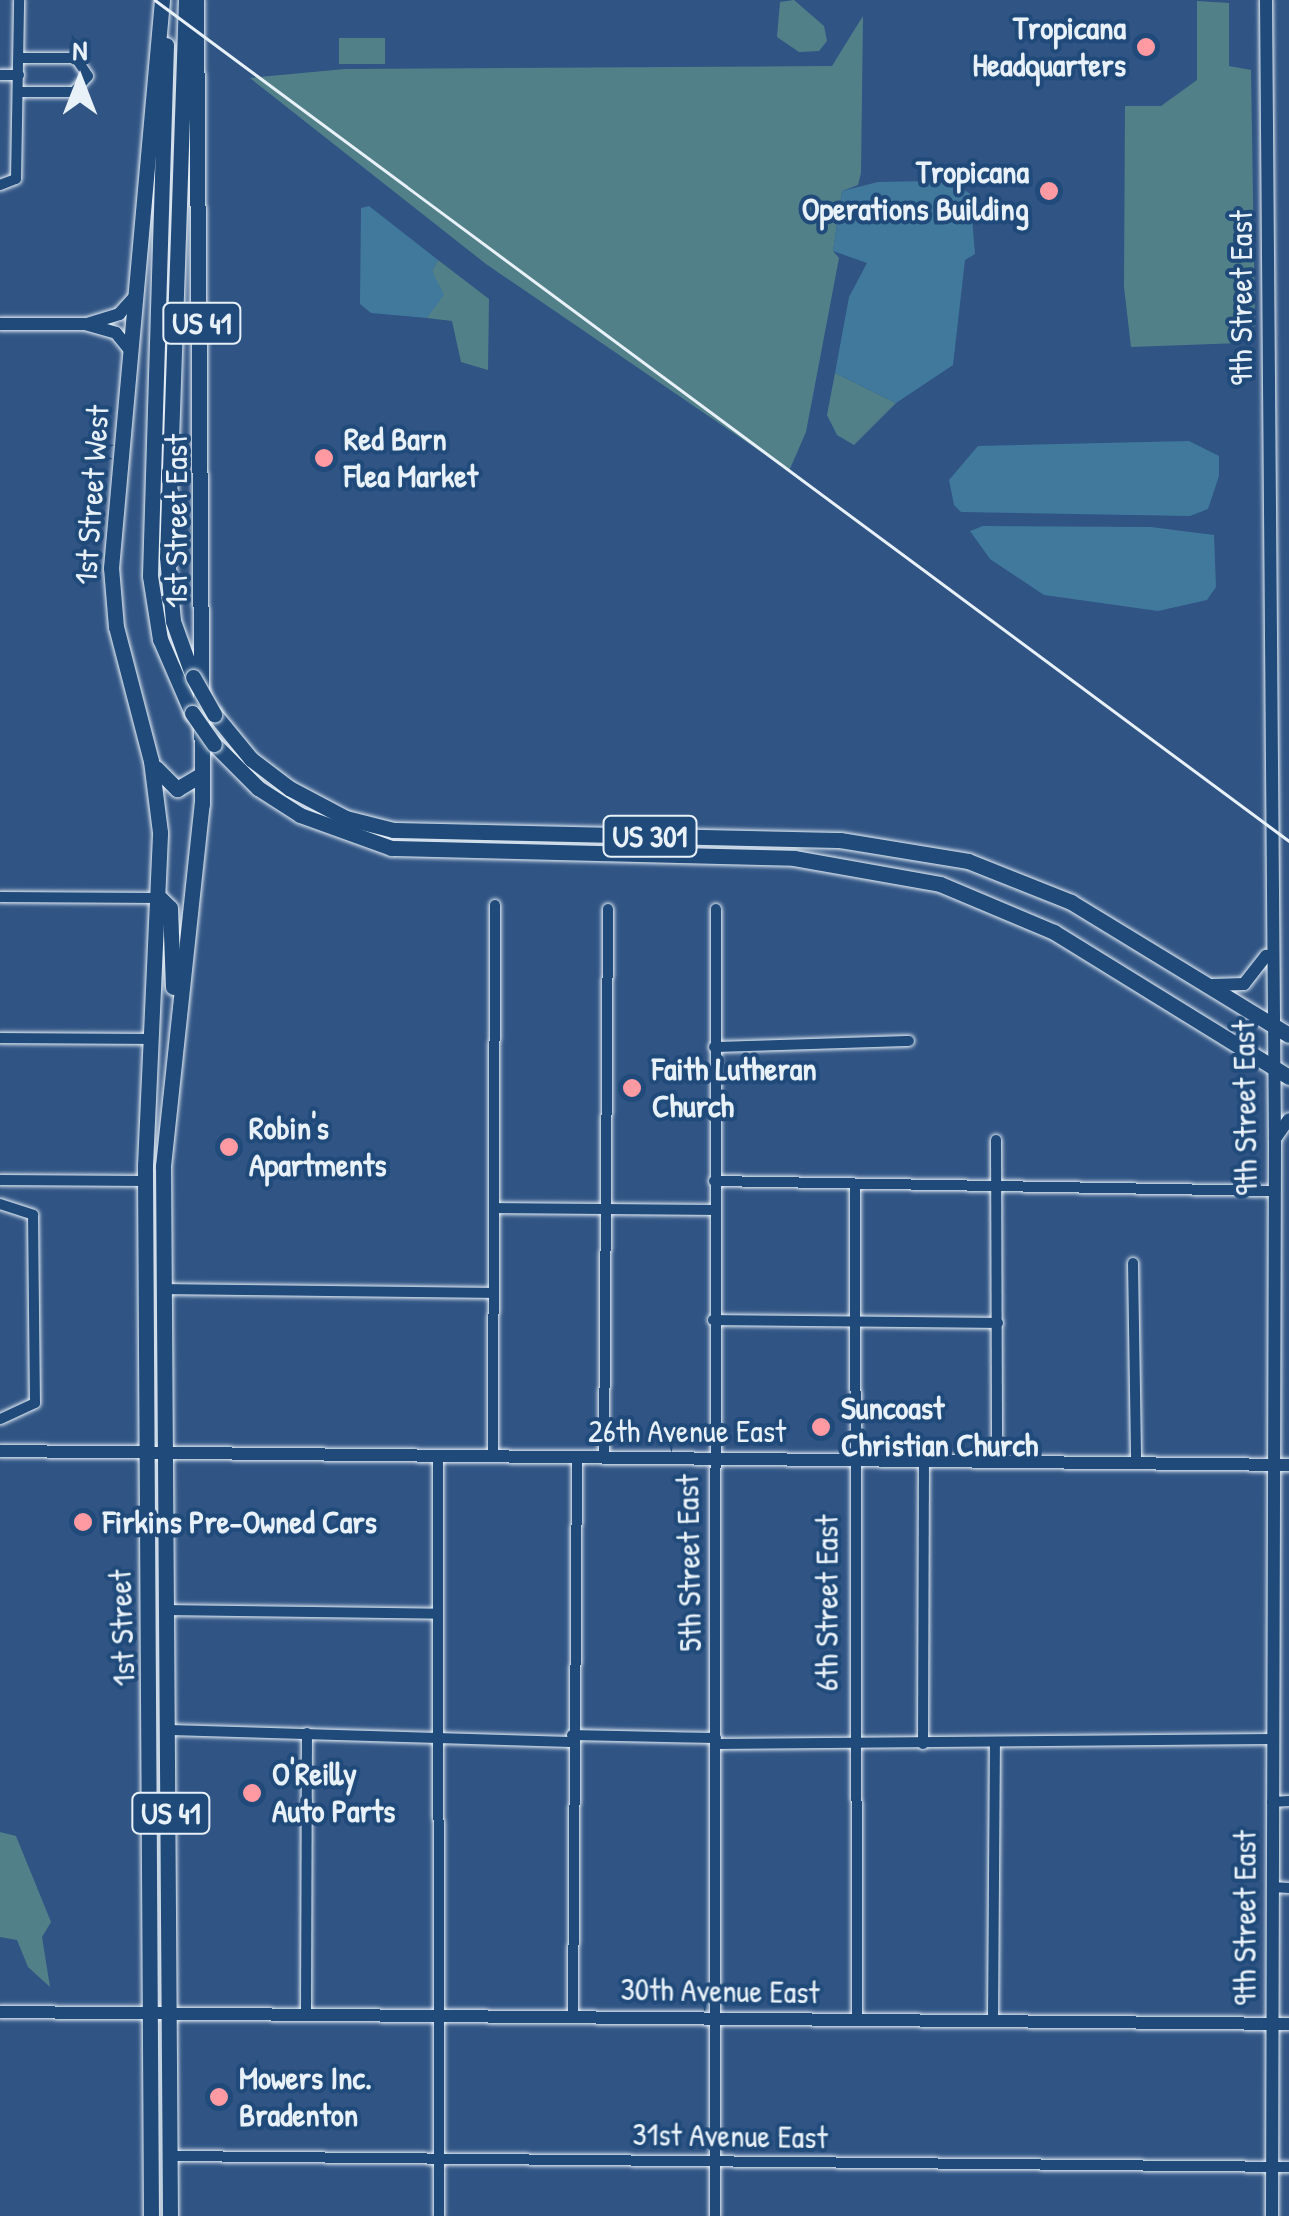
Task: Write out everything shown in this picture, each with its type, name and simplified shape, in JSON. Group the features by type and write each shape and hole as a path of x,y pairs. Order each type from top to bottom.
{"main road":[{"name":"US 301","path":"186,0 167,557 174,621 192,676 214,714 276,780 362,823 440,834 840,840 931,852 1058,896 1289,1035"},
{"name":"1st Street East","path":"172,1040 196,886 203,773 196,0"},
{"name":"1st Street West","path":"151,1039 160,898 160,824 151,761 111,586 162,6"},
{"name":"1st Street West","path":"162,6 166,43 150,576 160,640 192,713 214,744 284,806 343,835 391,848 794,858 940,884 1054,932 1270,1067"},
{"path":"151,761 177,789 191,786 203,773"},
{"path":"160,898 170,912 176,1009 166,1030 151,1039 160,1055 156,1186 162,1222"},
{"name":"1st Street","path":"151,1039 145,1453 150,1612 151,2216"},
{"name":"1st Street","path":"170,2216 170,1730 162,1222 172,1040"},
{"name":"US 301","path":"1270,1067 1289,1077"},
{"path":"150,1612 159,1638 161,1722 170,1730"},
{"path":"151,1744 160,1754 161,1844 170,1877"}],"street":[{"path":"0,185 16,179 19,0"},
{"name":"9th Street East","path":"1266,0 1269,939 1274,1139 1272,2216"},
{"path":"18,92 74,92 88,76 76,58 19,58"},
{"path":"0,75 19,75"},
{"path":"85,324 115,316 135,296"},
{"path":"0,324 85,324 116,332 130,350"},
{"path":"0,897 160,898"},
{"path":"493,1457 496,905"},
{"path":"604,1458 608,909"},
{"name":"5th Street East","path":"716,909 712,1458 716,2216"},
{"path":"1212,986 1253,979 1269,939"},
{"path":"0,1038 151,1039"},
{"path":"714,1047 909,1041"},
{"path":"1274,1139 1289,1120"},
{"path":"996,1140 997,1462"},
{"path":"0,1180 146,1181"},
{"path":"714,1181 1274,1191"},
{"name":"6th Street East","path":"855,1184 851,1460 856,2020"},
{"path":"0,1204 33,1215 35,1403 0,1419"},
{"path":"495,1208 713,1210"},
{"path":"1133,1263 1136,1462"},
{"path":"164,1289 494,1293"},
{"path":"713,1320 998,1324"},
{"name":"26th Avenue East","path":"0,1451 1289,1465"},
{"path":"438,1456 439,2216"},
{"path":"573,2017 577,1458"},
{"path":"923,1744 924,1462"},
{"path":"168,1610 438,1614"},
{"path":"170,1730 853,1744 1272,1739"},
{"path":"306,2016 307,1733"},
{"path":"993,2021 995,1742"},
{"path":"1272,1802 1289,1801"},
{"path":"1272,1887 1289,1888"},
{"name":"30th Avenue East","path":"0,2012 1289,2024"},
{"name":"31st Avenue East","path":"170,2156 1289,2167"}],"green space":[{"path":"794,0 824,26 827,41 819,51 799,52 777,37 780,2"},
{"path":"1197,1 1229,3 1229,66 1251,70 1255,325 1240,343 1131,347 1124,287 1125,106 1161,106 1197,80"},
{"path":"863,16 861,173 858,185 842,191 833,251 839,258 806,432 789,471 486,264 250,78 345,69 832,66"},
{"path":"339,38 385,38 385,64 339,64"},
{"path":"438,260 489,299 488,370 461,362 452,321 427,318 439,297 432,271"},
{"path":"835,373 896,403 854,445 837,435 827,415"},
{"path":"0,1832 16,1836 51,1922 42,1937 50,1987 28,1967 17,1940 0,1937"}],"water":[{"path":"932,181 958,185 970,194 975,254 965,260 953,365 896,403 835,373 849,297 867,263 833,251 842,191 878,182"},
{"path":"369,206 438,260 432,271 444,295 427,318 371,313 360,304 361,208"},
{"path":"1189,441 1219,456 1219,476 1208,509 1190,516 961,512 954,505 949,480 978,446"},
{"path":"983,526 1151,527 1214,535 1216,587 1207,600 1158,611 1044,595 990,559 970,531"}],"railway":[{"path":"155,0 1289,841"}],"place":[{"name":"Tropicana Headquarters","path":"1146,47"},
{"name":"Tropicana Operations Building","path":"1049,191"},
{"name":"Red Barn Flea Market","path":"324,458"},
{"name":"Faith Lutheran Church","path":"632,1088"},
{"name":"Robin's Apartments","path":"229,1147"},
{"name":"Suncoast Christian Church","path":"821,1427"},
{"name":"Firkins Pre-Owned Cars","path":"83,1522"},
{"name":"O'Reilly Auto Parts","path":"252,1793"},
{"name":"Mowers Inc. Bradenton","path":"219,2097"}]}
